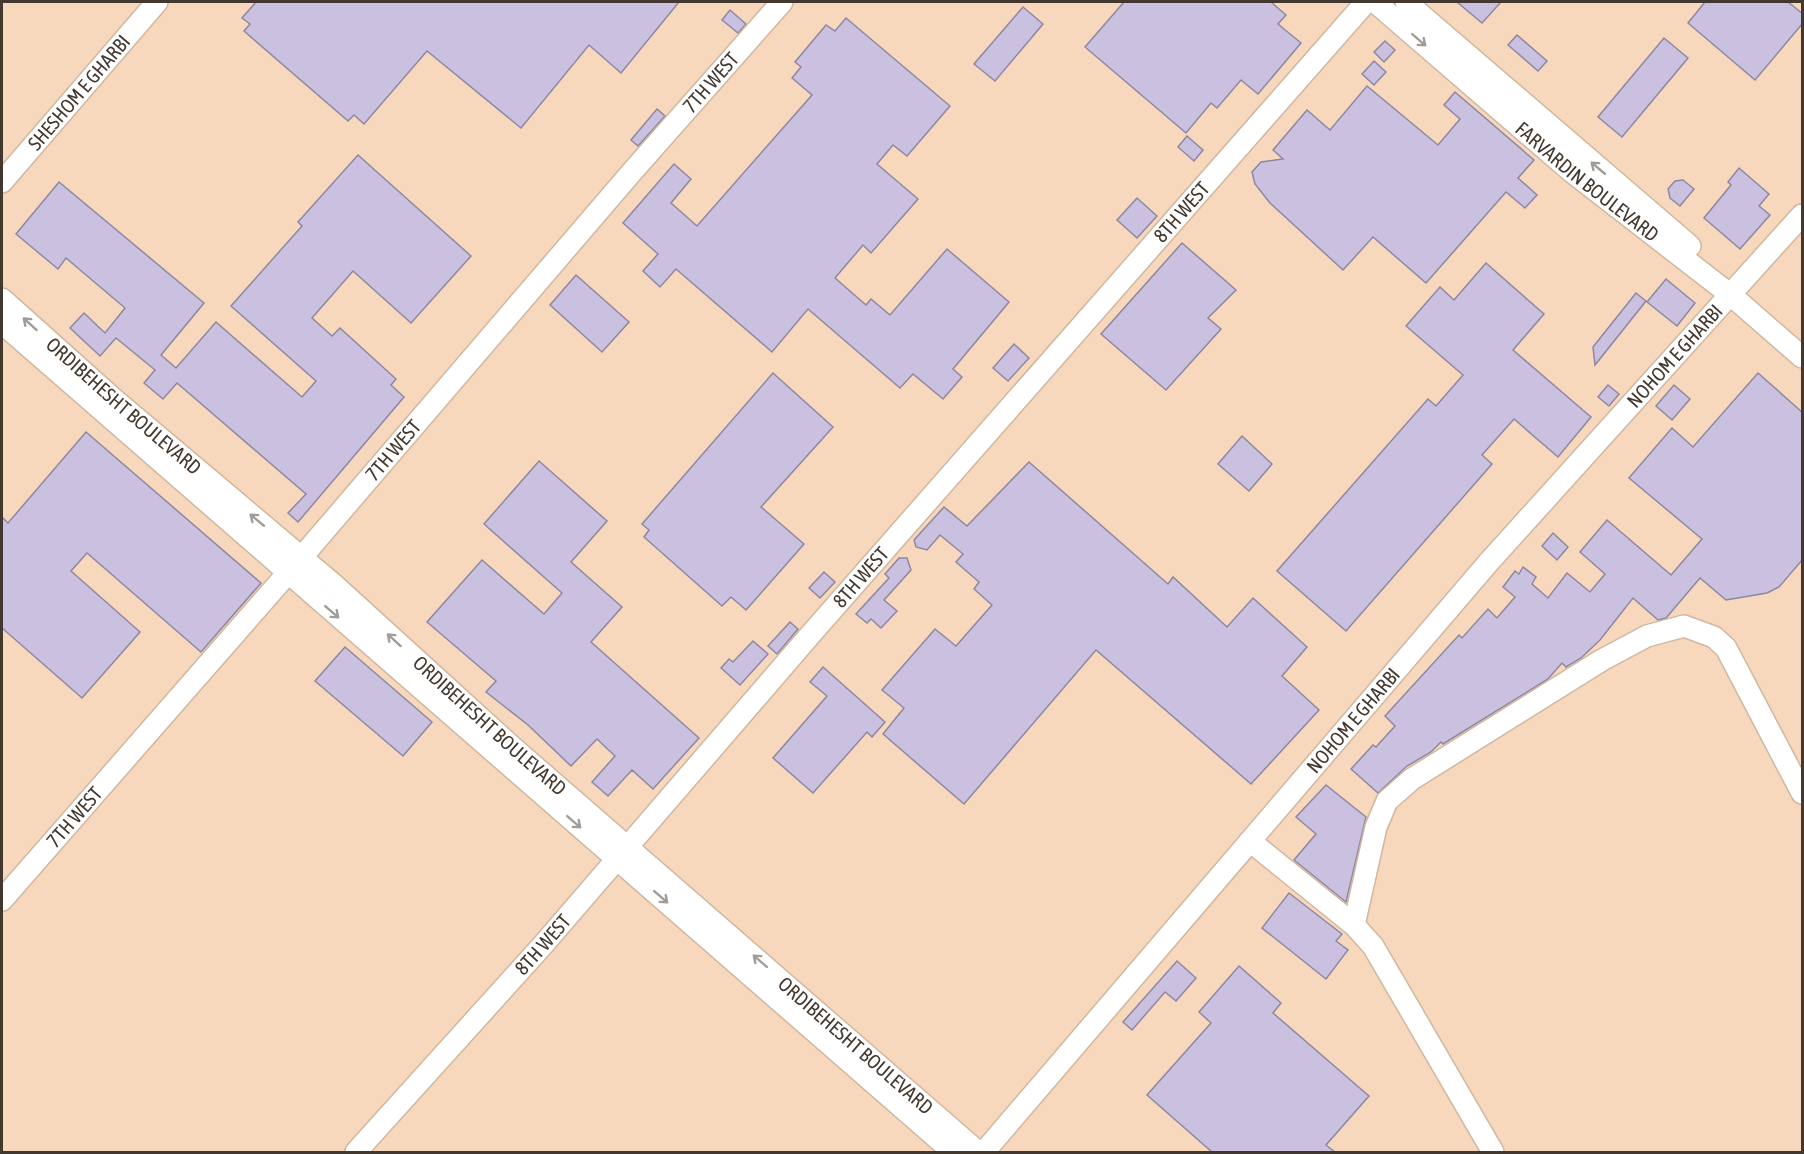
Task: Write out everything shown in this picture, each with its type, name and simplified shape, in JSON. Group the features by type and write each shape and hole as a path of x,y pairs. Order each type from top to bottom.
{"street":[{"name":"SHESHOM E GHARBI","path":"2,182 157,2"},
{"name":"7TH WEST","path":"2,900 631,173 782,2"},
{"name":"8TH WEST","path":"356,1152 622,852 1366,2"},
{"name":"FARVARDIN BOULEVARD","path":"1375,2 1572,172 1803,341"},
{"name":"FARVARDIN BOULEVARD","path":"1406,2 1735,292 1803,357"},
{"name":"NOHOM E GHARBI","path":"984,1152 1488,563 1803,215"},
{"name":"ORDIBEHESHT BOULEVARD","path":"2,299 294,565"},
{"name":"ORDIBEHESHT BOULEVARD","path":"2,323 510,745 622,852 953,1152"},
{"path":"1354,925 1368,857 1388,801 1412,779 1602,660 1647,636 1684,626 1714,637 1726,648 1803,793"},
{"path":"1250,841 1354,925 1373,946 1493,1152"},
{"name":"ORDIBEHESHT BOULEVARD","path":"622,852 978,1152"}],"shaded area":[{"path":"2,2 1802,2 1802,1152 2,1152"}],"building":[{"path":"256,2 679,2 621,73 589,45 521,128 427,51 364,124 354,115 348,121 244,31 250,24 242,18"},
{"path":"1124,2 1271,2 1286,15 1278,24 1301,43 1258,94 1241,80 1217,108 1211,103 1186,133 1085,47"},
{"path":"1457,2 1501,2 1482,23"},
{"path":"1705,2 1788,2 1803,14 1803,23 1755,80 1688,23"},
{"path":"1023,7 1043,24 995,81 974,64"},
{"path":"730,10 746,24 738,33 722,20"},
{"path":"846,18 950,106 907,156 893,145 877,164 918,199 871,253 863,245 835,278 866,305 871,299 890,315 947,249 1009,302 953,369 962,377 943,399 913,374 900,388 808,309 772,352 676,269 660,287 643,271 658,254 623,223 674,164 691,179 671,203 697,226 812,95 792,78 801,67 795,62 826,25 835,31"},
{"path":"1517,35 1547,61 1538,71 1508,45"},
{"path":"1664,38 1688,58 1622,137 1598,117"},
{"path":"1385,41 1395,50 1384,62 1374,52"},
{"path":"1374,61 1386,72 1374,85 1362,74"},
{"path":"1367,86 1438,145 1460,119 1444,105 1455,92 1534,160 1518,178 1537,195 1525,208 1506,192 1426,283 1373,237 1343,270 1270,203 1255,184 1252,172 1261,162 1283,159 1273,150 1307,110 1330,130"},
{"path":"657,109 665,116 638,146 631,140"},
{"path":"1187,136 1203,150 1194,161 1178,147"},
{"path":"358,155 471,256 411,323 353,271 312,318 332,336 340,328 396,379 391,385 404,397 298,522 288,513 306,494 177,383 163,399 144,383 155,370 116,338 100,356 70,328 84,313 105,333 125,308 66,258 58,269 16,234 59,182 204,303 161,355 176,368 216,322 302,397 316,381 231,306 302,226 298,222"},
{"path":"1739,168 1769,194 1759,206 1770,215 1740,249 1704,218 1731,185 1728,182"},
{"path":"1683,180 1694,189 1680,206 1670,198 1668,189 1675,181"},
{"path":"1137,198 1157,216 1137,238 1117,220"},
{"path":"1182,243 1236,290 1208,318 1221,329 1166,390 1101,334"},
{"path":"1486,263 1544,314 1513,350 1591,417 1558,457 1514,419 1482,455 1492,464 1346,631 1277,571 1428,399 1436,406 1463,375 1406,326 1440,287 1454,300"},
{"path":"576,275 629,322 602,352 550,305"},
{"path":"1666,279 1695,303 1677,326 1647,302"},
{"path":"1636,293 1646,301 1595,365 1593,347"},
{"path":"1014,344 1029,358 1008,381 993,368"},
{"path":"773,373 833,427 761,507 804,544 746,610 731,597 722,606 644,537 649,530 642,524"},
{"path":"1758,373 1803,413 1803,559 1779,587 1767,593 1726,600 1700,578 1666,618 1658,620 1633,598 1600,640 1581,658 1566,667 1562,663 1548,679 1443,744 1441,742 1431,752 1407,766 1378,793 1351,769 1395,726 1385,716 1459,635 1462,638 1488,609 1497,618 1515,597 1503,587 1515,571 1519,574 1523,567 1536,577 1532,584 1548,598 1567,573 1590,592 1605,574 1580,552 1607,520 1671,575 1702,539 1629,478 1672,428 1693,447"},
{"path":"1608,385 1619,394 1609,406 1598,397"},
{"path":"1674,385 1690,399 1672,420 1656,406"},
{"path":"86,432 261,583 201,652 87,553 71,571 140,632 82,698 2,628 2,517 8,523"},
{"path":"1242,436 1272,464 1249,491 1218,464"},
{"path":"539,461 607,521 571,562 622,607 591,642 699,738 653,789 632,770 608,796 592,782 615,756 597,739 571,766 528,725 486,692 496,681 427,622 482,560 544,614 562,593 484,524"},
{"path":"1029,462 1168,584 1173,577 1227,627 1253,598 1307,647 1282,676 1319,710 1251,784 1096,650 964,804 883,734 904,708 882,690 935,629 956,646 992,605 974,589 979,582 956,562 963,554 940,535 927,550 916,547 914,540 944,507 967,526"},
{"path":"1553,533 1568,547 1557,560 1542,546"},
{"path":"899,558 907,558 911,570 884,600 897,611 881,628 871,619 867,623 856,614 889,578 885,574"},
{"path":"824,572 835,582 820,598 809,588"},
{"path":"790,622 798,629 777,654 768,646"},
{"path":"753,641 768,654 740,685 721,668 729,659 733,662"},
{"path":"345,647 432,722 403,756 315,681"},
{"path":"823,667 885,722 872,737 867,732 813,793 773,758 827,696 810,682"},
{"path":"1326,785 1366,817 1346,902 1294,860 1316,834 1296,817"},
{"path":"1289,893 1342,934 1336,941 1348,950 1326,979 1262,928"},
{"path":"1177,961 1196,978 1176,1001 1165,992 1132,1030 1123,1022"},
{"path":"1239,966 1281,1003 1273,1013 1369,1096 1326,1145 1335,1152 1212,1152 1147,1095 1211,1023 1199,1012"}]}
